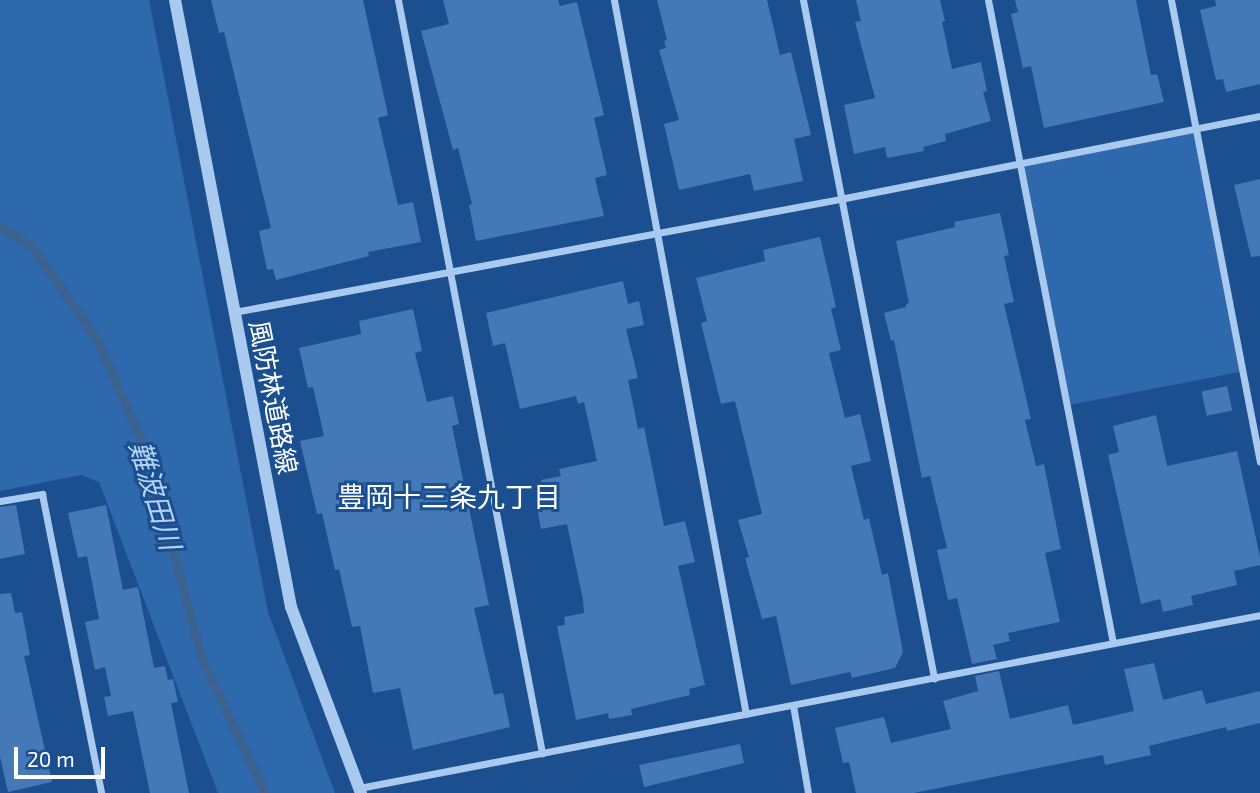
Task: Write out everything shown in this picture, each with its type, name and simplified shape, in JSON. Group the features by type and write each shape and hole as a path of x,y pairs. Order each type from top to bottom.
{"street":[{"name":"風防林道路線","path":"174,0 291,607 360,790"},
{"path":"398,0 542,753"},
{"path":"614,0 746,714"},
{"path":"803,0 934,678"},
{"path":"988,0 1113,643"},
{"path":"1171,0 1260,462"},
{"path":"234,312 840,199 1260,116"},
{"path":"0,501 42,494 101,793"},
{"path":"360,790 1260,615"},
{"path":"793,705 808,793"}],"shaded area":[{"path":"0,0 149,0 268,612 335,793 218,793 99,482 81,475 0,491"},
{"path":"1195,128 1242,371 1067,406 1019,162"}],"building":[{"path":"211,0 363,0 388,115 378,118 398,205 413,202 421,242 368,252 369,256 276,280 273,269 267,270 259,231 271,228 224,32 219,33"},
{"path":"443,0 558,0 560,6 577,2 604,115 594,118 607,175 595,178 604,216 476,241 469,205 472,204 458,148 453,150 421,31 449,24"},
{"path":"657,0 767,0 780,55 791,52 811,135 794,139 803,181 754,191 750,174 679,190 664,124 679,120 659,50 666,48 664,41 667,40"},
{"path":"856,0 940,0 952,69 981,62 987,91 983,92 991,121 945,134 946,141 923,147 924,151 887,158 885,147 854,154 844,105 875,98 855,22 861,21"},
{"path":"1015,0 1136,0 1151,75 1157,74 1164,102 1044,128 1031,66 1023,68 1011,14 1018,12"},
{"path":"1215,0 1260,0 1260,84 1226,92 1223,79 1216,80 1200,10 1216,6"},
{"path":"1260,179 1260,256 1251,257 1234,185"},
{"path":"1000,213 1009,255 1004,256 1014,302 1004,304 1031,419 1025,420 1036,466 1044,464 1061,549 1045,553 1060,622 1008,633 1010,641 993,645 997,659 972,664 957,598 948,600 937,550 947,548 930,476 922,478 894,340 891,341 884,313 906,307 909,303 896,241 955,227 954,222"},
{"path":"820,237 836,307 831,309 841,350 829,353 845,418 860,414 871,461 851,466 864,520 869,518 882,575 888,573 903,652 895,668 852,678 850,672 791,685 776,616 762,619 745,558 749,557 738,520 762,514 735,401 721,404 701,323 707,321 696,278 765,261 763,250"},
{"path":"623,281 628,304 639,301 644,325 626,329 638,378 628,380 638,429 644,427 664,526 685,521 695,562 678,566 705,685 689,689 690,695 631,709 632,715 609,719 608,713 576,720 557,626 565,625 564,617 584,613 583,600 567,524 541,529 537,507 546,505 541,480 561,476 559,469 597,461 584,402 578,404 576,396 520,409 505,343 493,346 486,313"},
{"path":"413,309 422,351 415,353 427,402 453,396 459,424 452,426 489,605 474,608 494,695 503,693 510,727 413,750 400,688 373,693 360,626 352,627 339,569 335,570 322,513 317,514 300,441 324,436 313,387 308,388 299,348 361,334 359,321"},
{"path":"1227,386 1232,410 1207,416 1202,391"},
{"path":"1156,415 1167,466 1237,451 1260,557 1260,565 1234,571 1237,585 1191,596 1193,605 1163,612 1160,599 1141,604 1108,455 1119,452 1113,426"},
{"path":"16,505 25,554 0,559 0,507"},
{"path":"106,505 123,590 138,587 154,668 165,666 168,680 173,679 178,702 171,703 189,793 150,793 133,711 108,716 104,697 111,696 105,667 95,670 85,622 99,619 87,556 78,558 68,513"},
{"path":"11,593 15,613 22,612 30,655 24,656 52,782 8,792 0,757 0,594"},
{"path":"1154,663 1163,700 1202,690 1206,704 1260,691 1260,723 1227,731 1226,727 1149,746 1151,755 1105,765 1103,755 914,793 856,793 849,762 843,763 835,728 884,717 891,743 951,729 943,701 978,691 975,676 999,671 1010,719 1068,705 1073,725 1134,711 1124,669"},
{"path":"740,744 744,763 644,787 639,765"}],"waterway":[{"name":"難波田川","path":"0,227 30,244 97,339 149,459 201,657 265,793"}],"district":[{"name":"豊岡十三条九丁目","path":"449,496"}]}
